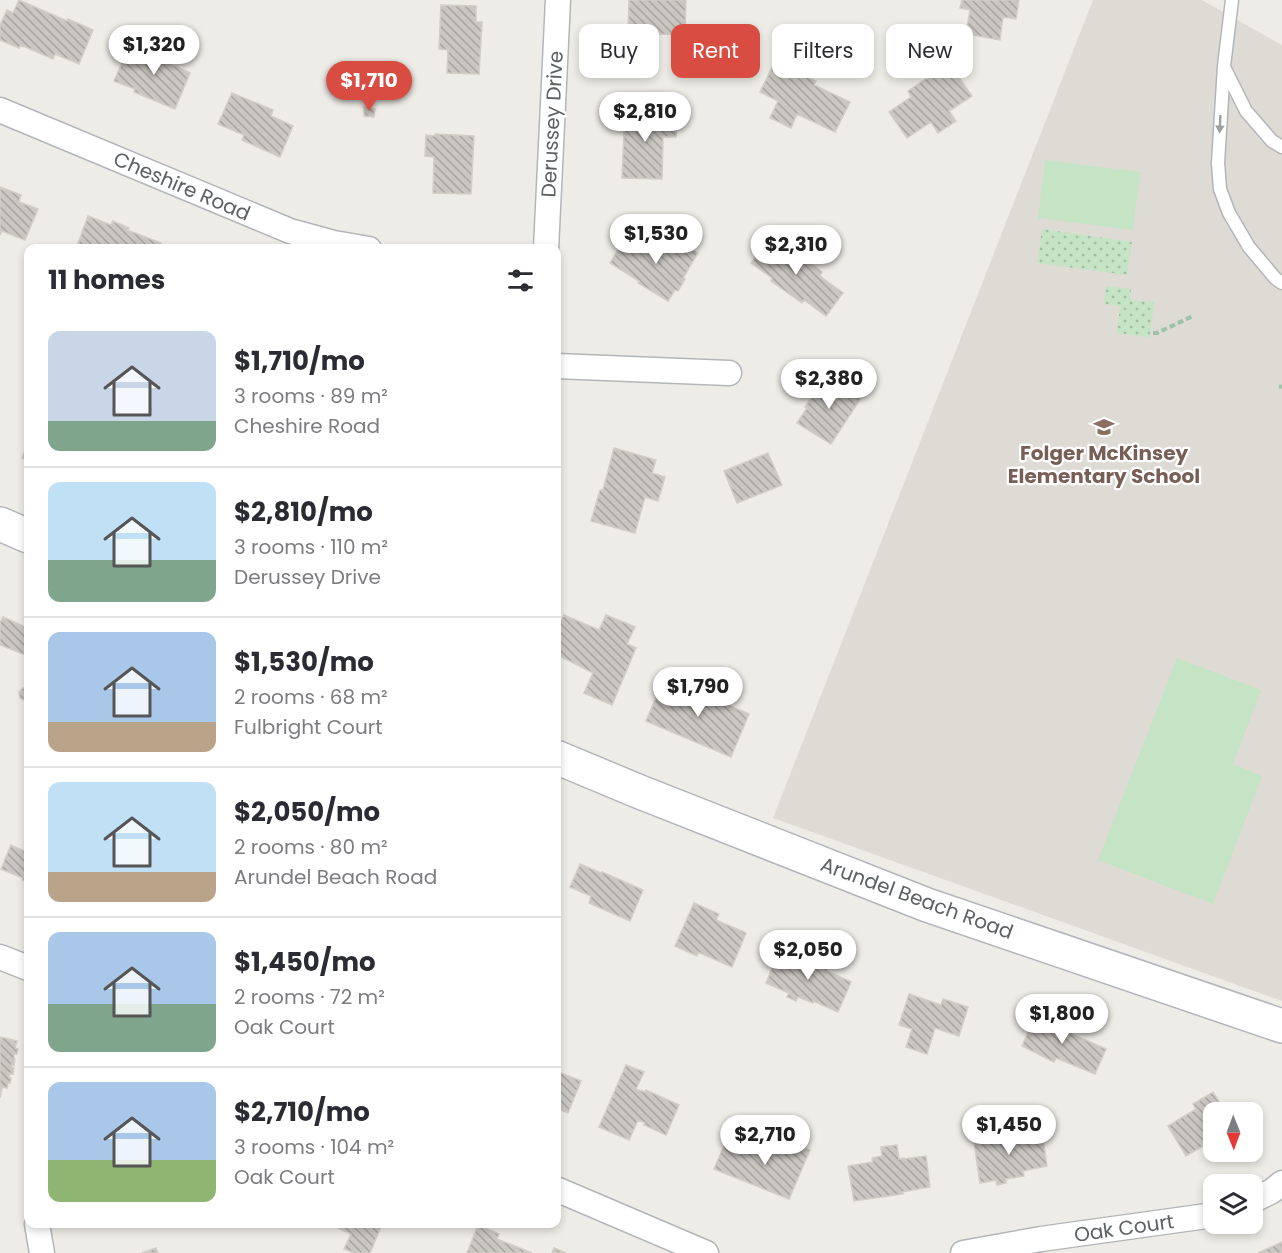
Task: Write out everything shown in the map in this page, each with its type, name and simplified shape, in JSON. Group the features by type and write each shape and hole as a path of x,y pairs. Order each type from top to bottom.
{"street":[{"name":"Derussey Drive","path":"546,244 558,0"},
{"name":"Cheshire Road","path":"0,110 290,231 340,244"},
{"path":"561,366 729,372"},
{"path":"0,524 24,534"},
{"name":"Arundel Beach Road","path":"561,759 927,905 1282,1026"},
{"path":"0,957 24,966"},
{"path":"1263,1196 1282,1183"},
{"path":"561,1191 706,1253"},
{"name":"Oak Court","path":"963,1253 1041,1239 1203,1217"},
{"path":"38,1228 42,1253"}],"lane":[{"path":"1232,0 1224,66 1218,163 1220,189 1229,213 1249,247 1282,284"},
{"path":"1224,66 1246,111 1272,141 1282,147"}],"path":[{"path":"1153,333 1193,316"}],"shaded area":[{"name":"Folger McKinsey Elementary School","path":"1093,0 1202,0 1282,45 1282,1001 773,818"}],"green space":[{"path":"1045,160 1140,172 1133,230 1038,218"},
{"path":"1042,229 1132,242 1127,275 1037,263"},
{"path":"1106,286 1131,289 1130,300 1154,302 1150,337 1117,333 1120,306 1104,304"},
{"path":"1177,658 1261,690 1233,764 1262,776 1213,904 1098,860"}],"building":[{"path":"19,0 93,30 79,64 55,54 53,59 21,45 19,48 0,40 0,25 7,10 13,13"},
{"path":"629,0 686,0 685,24 671,24 671,35 659,34 659,24 628,24"},
{"path":"962,0 1019,0 1016,19 1003,17 1000,40 973,35 973,24 968,24 970,10 960,8"},
{"path":"441,5 476,6 476,22 482,22 479,74 447,73 448,50 439,49"},
{"path":"159,44 175,51 170,64 190,73 175,109 114,81 128,49 148,57 153,56"},
{"path":"772,67 772,78 810,78 816,81 814,85 850,102 835,132 797,114 791,128 770,118 778,101 760,92"},
{"path":"927,78 959,78 972,96 949,111 956,121 938,133 931,122 907,138 889,112 911,97 908,91"},
{"path":"232,93 273,110 271,116 293,126 280,157 242,140 244,135 218,124"},
{"path":"364,107 375,109 374,117 364,116"},
{"path":"625,109 662,110 662,119 677,120 676,137 663,137 662,179 622,178"},
{"path":"435,134 474,136 471,194 433,193 434,157 425,156 426,135 435,136"},
{"path":"0,187 21,195 19,202 38,209 25,240 2,231 0,235"},
{"path":"88,216 111,225 113,221 129,228 127,230 161,243 161,244 78,244"},
{"path":"668,234 698,253 678,291 675,290 668,301 610,263 625,238 655,256"},
{"path":"772,234 822,272 820,276 843,293 826,316 804,300 802,303 771,281 772,278 751,263"},
{"path":"826,376 861,398 831,444 797,423"},
{"path":"614,448 656,460 652,473 665,477 658,501 645,497 635,533 591,521 600,490 603,490"},
{"path":"768,453 782,485 737,503 724,471"},
{"path":"564,615 599,630 606,615 635,627 627,644 636,648 612,705 584,693 593,673 561,657 561,621"},
{"path":"3,617 24,627 24,654 0,645 0,623"},
{"path":"664,679 749,714 731,757 646,721"},
{"path":"24,688 24,700 20,698 19,692"},
{"path":"11,845 24,851 24,881 23,878 1,869"},
{"path":"580,864 643,890 630,921 589,903 591,896 570,887"},
{"path":"694,903 719,914 716,920 746,933 732,967 698,952 697,956 675,946"},
{"path":"780,949 828,969 827,971 851,982 838,1012 798,997 796,1001 787,997 789,993 766,983"},
{"path":"909,994 941,1005 943,999 968,1007 959,1036 935,1028 927,1054 906,1047 912,1029 899,1025"},
{"path":"1036,1014 1068,1029 1067,1032 1106,1049 1095,1074 1056,1058 1054,1062 1022,1046"},
{"path":"0,1037 17,1041 15,1048 18,1049 17,1054 14,1054 12,1068 14,1068 13,1074 10,1073 10,1083 7,1088 2,1087 0,1098"},
{"path":"626,1065 644,1072 636,1089 645,1092 646,1090 679,1105 666,1135 638,1120 629,1140 599,1127"},
{"path":"561,1073 581,1081 568,1113 561,1110"},
{"path":"1213,1092 1219,1102 1203,1102 1203,1146 1186,1156 1168,1126 1196,1109 1193,1104"},
{"path":"1002,1129 1004,1136 1042,1132 1047,1166 1023,1171 1024,1176 1006,1179 1006,1183 997,1185 996,1180 980,1183 974,1143 987,1141 986,1132"},
{"path":"774,1136 810,1150 789,1199 714,1169 726,1141 766,1157"},
{"path":"897,1145 899,1159 926,1156 930,1187 902,1192 903,1194 854,1201 848,1166 873,1162 872,1158 882,1156 881,1147"},
{"path":"338,1228 380,1228 370,1253 354,1253 344,1249 351,1234"},
{"path":"477,1228 485,1228 499,1234 497,1239 532,1253 467,1253"},
{"path":"1282,1242 1282,1253 1258,1253"},
{"path":"156,1248 158,1253 142,1253"},
{"path":"554,1248 559,1250 566,1253 552,1253"}],"place":[{"name":"Folger McKinsey Elementary School","path":"1104,427"}]}
